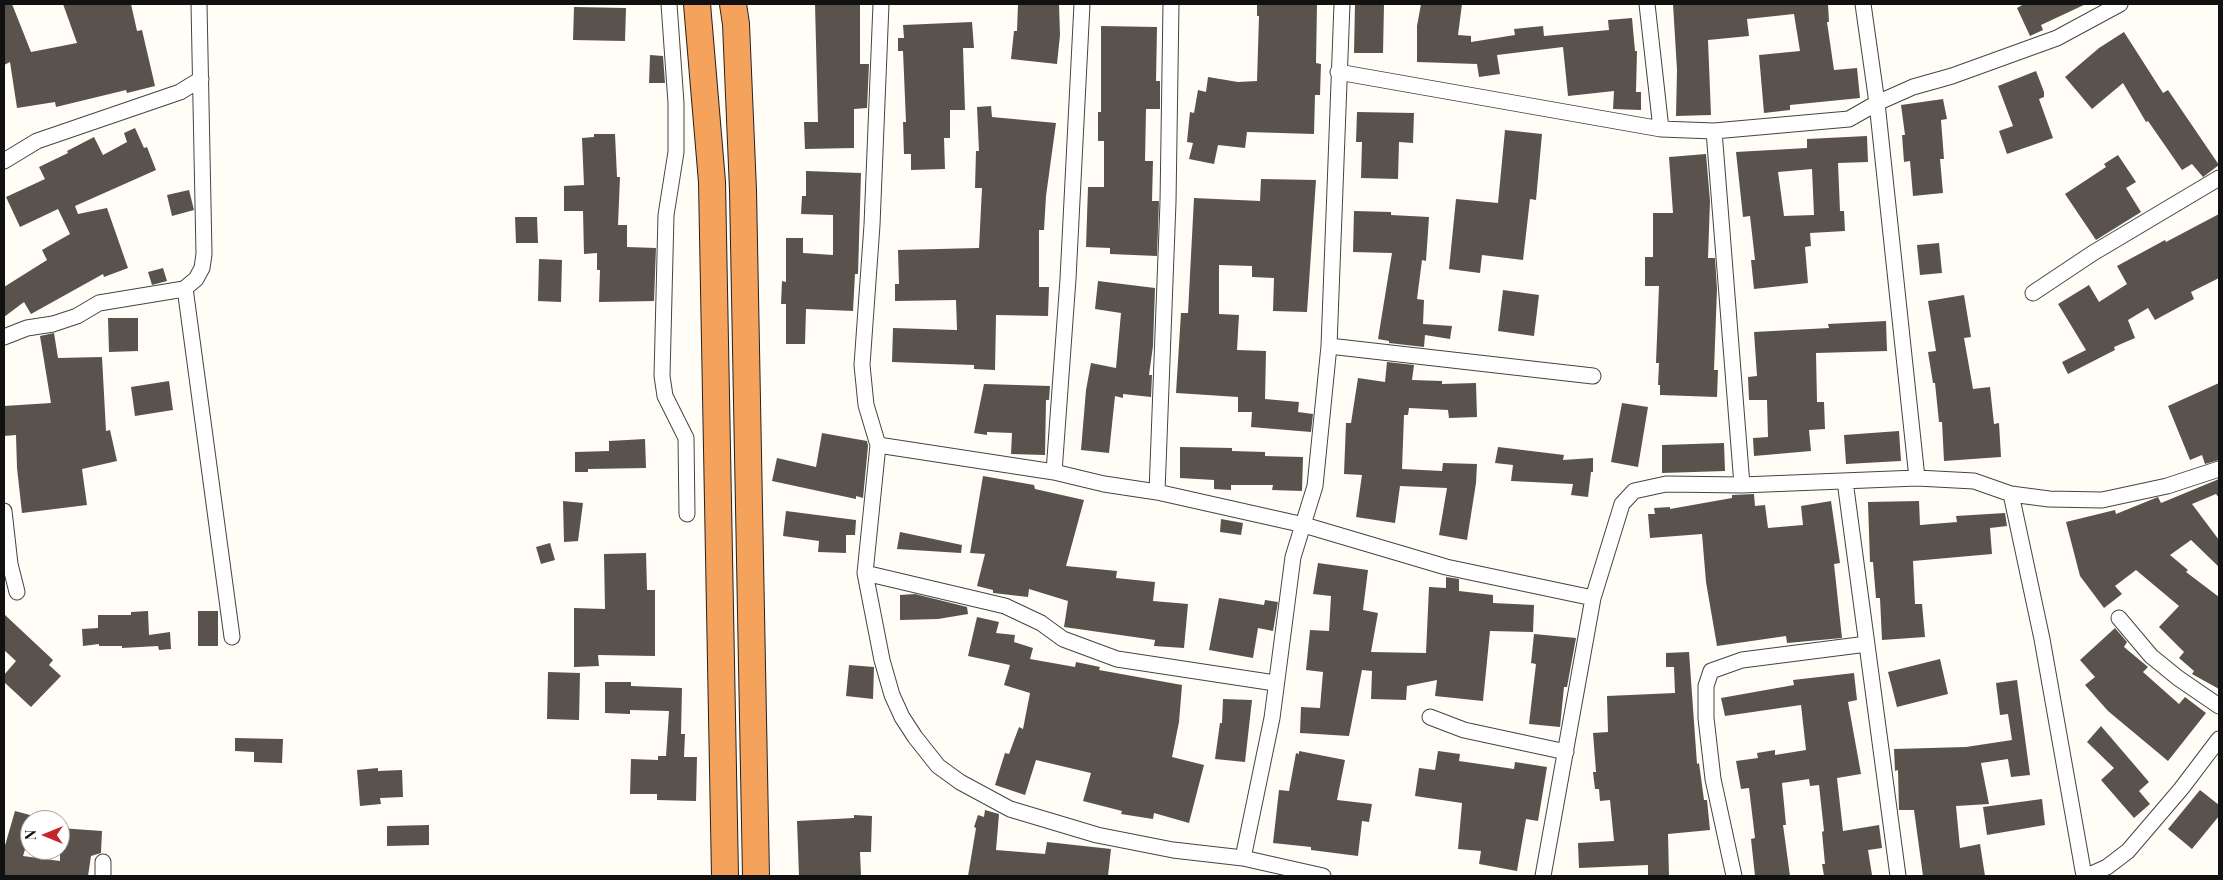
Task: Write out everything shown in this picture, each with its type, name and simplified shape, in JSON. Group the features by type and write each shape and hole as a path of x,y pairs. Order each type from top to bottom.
{"highway":[{"path":"697,4 712,182 725,876"},
{"path":"733,4 736,24 742,190 756,876"}],"street":[{"path":"4,337 27,328 54,324 77,316 99,303 185,288 196,279 202,268 204,254 199,4"},
{"path":"668,4 676,103 676,152 666,215 662,376 665,396 686,438 687,514"},
{"path":"881,4 872,225 862,365 866,405 878,445 865,574 882,660 892,695 915,737 938,766 960,782 1010,809 1096,835 1173,850 1243,858 1323,876"},
{"path":"1054,472 1069,269 1082,4"},
{"path":"1157,492 1168,202 1171,4"},
{"path":"1243,858 1272,718 1293,557 1315,486 1329,346 1342,4"},
{"path":"1647,4 1661,129"},
{"path":"1863,4 1876,103 1917,478"},
{"path":"1338,72 1661,129 1714,131 1849,119 1876,103 1913,87 1952,76 2056,38 2120,4"},
{"path":"4,160 37,141 180,92 201,79"},
{"path":"1714,131 1742,485"},
{"path":"2033,294 2093,253 2219,178"},
{"path":"185,288 232,636"},
{"path":"1329,346 1593,376"},
{"path":"878,445 1054,472 1104,484 1157,492 1304,525 1446,567 1592,598"},
{"path":"1543,876 1592,598 1622,504 1634,491 1666,484 1742,485 1917,478 1974,481 2011,494 2049,499 2102,500 2167,486 2219,469"},
{"path":"1845,481 1898,876"},
{"path":"2011,494 2042,639 2086,876 2107,867 2128,851 2181,789 2219,739"},
{"path":"4,511 10,564 16,592"},
{"path":"865,574 1005,606 1041,623 1063,639 1118,659 1276,683"},
{"path":"2119,618 2151,656 2178,678 2219,706"},
{"path":"1734,876 1713,779 1706,718 1706,686 1711,672 1742,660 1867,644"},
{"path":"1430,717 1464,730 1566,752"}],"building":[{"path":"4,4 12,4 31,52 77,43 63,4 131,4 137,31 142,30 155,86 127,93 126,90 56,107 55,102 17,108 10,62 4,65"},
{"path":"815,4 860,4 860,64 869,64 867,108 854,109 854,148 805,149 804,122 818,122"},
{"path":"1018,4 1059,4 1060,35 1057,64 1011,59 1014,31 1017,31"},
{"path":"1257,4 1317,4 1316,63 1321,64 1320,95 1315,95 1314,134 1247,132 1245,148 1218,145 1214,164 1189,159 1193,143 1187,142 1190,112 1194,113 1198,90 1206,92 1208,77 1238,82 1257,81 1259,16 1257,16"},
{"path":"1355,4 1384,4 1383,53 1354,53"},
{"path":"1421,4 1462,4 1458,35 1471,36 1471,42 1515,35 1514,29 1543,26 1544,36 1609,30 1608,20 1632,18 1635,51 1637,51 1636,92 1641,92 1641,110 1613,109 1614,91 1568,96 1563,47 1497,55 1500,74 1479,77 1477,64 1417,62 1417,26"},
{"path":"1673,4 1828,4 1829,22 1827,22 1834,70 1857,68 1860,98 1790,105 1790,110 1764,113 1759,55 1800,51 1794,14 1747,19 1749,36 1708,40 1711,115 1676,116 1677,70"},
{"path":"2024,4 2086,4 2041,25 2043,30 2030,36 2017,8"},
{"path":"574,7 626,8 625,41 573,40"},
{"path":"972,22 974,48 963,48 965,110 950,110 950,138 944,138 945,169 911,170 911,154 904,154 903,122 906,122 903,51 898,51 898,38 904,38 903,25"},
{"path":"1101,26 1157,27 1156,81 1160,81 1160,109 1146,109 1145,161 1153,161 1152,201 1159,201 1157,256 1110,254 1110,248 1086,247 1088,187 1104,187 1104,141 1098,141 1098,112 1101,112"},
{"path":"2124,32 2163,93 2168,90 2219,165 2203,177 2192,164 2182,170 2148,121 2146,122 2123,83 2092,109 2065,77 2099,48"},
{"path":"650,55 663,56 665,83 649,83"},
{"path":"2036,71 2044,92 2044,97 2039,99 2053,138 2007,154 1999,131 2013,126 1998,86"},
{"path":"1943,99 1947,119 1941,120 1944,159 1940,159 1943,193 1913,196 1910,161 1904,162 1902,135 1905,135 1901,105"},
{"path":"991,106 992,117 1056,123 1046,196 1044,230 1039,230 1039,287 1049,287 1048,316 996,315 995,370 974,369 974,365 892,362 893,328 957,330 956,300 895,301 895,284 899,284 898,250 979,248 982,188 975,188 976,151 979,151 977,107"},
{"path":"1357,112 1414,113 1413,143 1399,142 1398,179 1361,178 1362,142 1356,142"},
{"path":"135,128 144,148 147,147 156,170 75,206 78,214 107,208 128,268 104,277 103,274 31,314 24,302 4,317 4,287 47,260 42,250 70,234 58,209 20,227 6,197 45,179 39,167 68,153 67,151 94,137 103,155 127,142 124,133"},
{"path":"1505,130 1542,134 1536,200 1530,199 1523,260 1482,255 1480,273 1449,269 1456,199 1498,203"},
{"path":"594,134 615,134 617,177 620,177 618,225 627,225 627,247 656,248 654,301 599,302 600,270 597,270 597,253 584,254 583,211 564,211 564,186 584,185 582,138 594,137"},
{"path":"1867,136 1868,162 1838,163 1840,211 1844,211 1845,231 1810,233 1811,246 1805,247 1808,283 1754,289 1751,260 1755,260 1750,216 1743,217 1736,152 1807,148 1807,139","holes":["1812,169 1814,215 1784,216 1778,172"]},
{"path":"1706,154 1710,201 1708,258 1715,258 1717,289 1714,370 1718,370 1717,397 1660,395 1660,385 1658,385 1659,363 1656,363 1659,286 1645,286 1645,257 1653,257 1653,213 1673,213 1669,157"},
{"path":"2118,155 2136,182 2126,188 2141,212 2096,240 2065,194 2106,167 2104,164"},
{"path":"806,171 861,173 858,274 855,274 853,311 806,309 805,344 786,344 786,304 781,304 782,281 786,282 786,238 803,238 803,253 833,255 833,215 801,214 802,196 806,196"},
{"path":"1261,179 1316,180 1307,312 1273,311 1274,278 1252,277 1252,266 1219,265 1219,314 1239,315 1237,350 1266,351 1265,399 1299,402 1298,412 1313,414 1311,432 1251,427 1252,412 1238,412 1238,397 1176,393 1181,313 1188,313 1194,198 1260,201"},
{"path":"189,190 194,210 172,216 167,195"},
{"path":"1354,211 1391,212 1391,215 1429,217 1426,261 1422,260 1417,299 1424,300 1423,324 1452,326 1450,339 1425,335 1424,347 1389,343 1389,341 1378,339 1392,253 1353,252"},
{"path":"2219,214 2219,278 2191,292 2194,299 2155,320 2148,308 2128,320 2135,338 2114,347 2115,350 2068,374 2062,362 2086,350 2058,304 2089,285 2099,302 2127,284 2117,266"},
{"path":"515,217 537,217 538,243 516,243"},
{"path":"1939,243 1942,273 1920,275 1917,245"},
{"path":"539,259 562,260 561,302 538,301"},
{"path":"163,268 167,281 152,285 148,272"},
{"path":"1098,281 1155,288 1153,346 1149,375 1152,375 1151,397 1123,394 1123,398 1115,396 1109,453 1081,450 1086,390 1091,363 1116,368 1121,313 1095,309"},
{"path":"1503,290 1539,295 1534,336 1498,331"},
{"path":"1964,295 1971,337 1964,338 1973,389 1990,387 1994,424 1999,423 2001,457 1944,461 1942,422 1939,422 1935,383 1933,383 1928,352 1936,351 1928,301"},
{"path":"108,318 138,318 138,351 109,352"},
{"path":"1886,321 1887,351 1816,353 1817,402 1824,402 1825,429 1809,430 1811,451 1754,456 1753,438 1768,437 1767,400 1749,400 1748,377 1757,376 1754,332 1829,328 1828,324"},
{"path":"54,333 58,358 102,357 106,431 110,430 117,461 82,469 87,505 22,513 17,468 16,435 4,436 4,406 51,403 40,336"},
{"path":"1387,362 1414,365 1412,380 1442,381 1442,384 1476,383 1477,417 1449,418 1448,410 1409,408 1408,415 1404,415 1402,469 1442,471 1443,463 1477,464 1467,540 1439,535 1447,488 1400,486 1395,523 1356,517 1362,475 1344,474 1346,423 1351,423 1358,378 1385,382"},
{"path":"169,381 173,410 135,416 131,387"},
{"path":"2219,383 2219,460 2205,464 2202,455 2190,460 2168,406"},
{"path":"984,384 1050,386 1049,400 1046,400 1045,455 1011,454 1012,433 987,432 987,435 974,433"},
{"path":"1622,403 1648,407 1638,467 1611,462"},
{"path":"1899,431 1901,461 1846,464 1844,435"},
{"path":"822,433 867,441 863,498 856,496 856,499 772,481 777,458 816,467"},
{"path":"645,439 646,468 588,469 588,472 575,472 575,452 609,451 609,441"},
{"path":"1724,443 1725,471 1662,473 1662,445"},
{"path":"1180,447 1232,448 1232,451 1265,452 1265,456 1303,457 1302,491 1272,490 1273,485 1231,485 1231,490 1214,489 1214,480 1180,478"},
{"path":"1498,447 1564,455 1563,460 1593,458 1593,472 1591,472 1588,497 1571,495 1573,484 1511,481 1513,465 1495,463"},
{"path":"983,476 1034,485 1035,489 1084,500 1066,566 1117,571 1116,578 1155,582 1153,601 1188,604 1184,648 1154,646 1155,640 1064,627 1068,601 1029,589 1028,597 993,593 993,590 977,586 985,554 970,553"},
{"path":"2219,479 2219,498 2216,494 2192,504 2219,540 2219,567 2191,540 2170,555 2188,570 2186,572 2219,597 2219,689 2192,674 2194,671 2179,658 2184,652 2159,627 2179,606 2136,570 2115,586 2122,594 2104,608 2080,576 2066,522 2115,510 2116,514 2158,497 2161,503"},
{"path":"1754,494 1755,506 1765,505 1768,528 1803,525 1801,506 1831,501 1840,563 1834,564 1842,638 1787,643 1786,636 1717,646 1706,582 1702,534 1650,538 1648,514 1655,514 1654,508 1670,507 1670,509 1732,498 1732,495"},
{"path":"563,501 583,503 578,541 564,542"},
{"path":"1919,501 1920,525 1957,522 1956,516 2005,513 2007,526 1990,528 1992,554 1913,561 1915,604 1922,604 1925,637 1882,640 1880,598 1876,598 1873,562 1870,562 1868,502"},
{"path":"786,511 856,520 855,535 846,535 846,553 818,552 819,541 783,536"},
{"path":"1221,519 1243,523 1241,535 1220,532"},
{"path":"900,532 962,545 961,553 897,549"},
{"path":"550,543 555,560 541,564 536,547"},
{"path":"646,553 647,590 655,590 655,656 598,655 599,666 574,667 574,608 605,609 604,554"},
{"path":"1318,563 1368,570 1363,610 1378,613 1371,652 1426,653 1429,587 1446,588 1446,577 1459,579 1459,591 1493,595 1493,603 1534,605 1533,632 1490,631 1483,701 1435,696 1437,680 1407,686 1406,700 1371,699 1372,671 1362,670 1349,736 1300,733 1301,707 1320,708 1323,672 1306,670 1310,630 1329,631 1331,596 1313,594"},
{"path":"915,594 967,607 968,614 938,619 900,620 900,595"},
{"path":"1219,598 1264,605 1265,600 1278,602 1273,631 1258,628 1253,658 1209,650"},
{"path":"148,611 149,635 170,632 171,649 159,650 158,646 122,648 122,646 99,646 99,644 83,646 82,629 98,628 98,615 131,615 131,612"},
{"path":"198,611 218,611 218,646 198,646"},
{"path":"4,614 53,660 49,665 61,676 31,707 4,682 4,675 16,661 4,650"},
{"path":"977,617 999,622 996,633 1015,635 1014,642 1033,648 1030,659 1075,667 1076,662 1100,667 1099,670 1182,685 1179,722 1172,757 1204,765 1189,823 1154,813 1153,819 1121,814 1122,811 1083,801 1091,773 1036,760 1025,795 995,785 1005,753 1009,754 1019,727 1023,729 1030,693 1004,685 1010,665 968,656"},
{"path":"2115,628 2127,642 2124,647 2148,667 2143,672 2179,704 2185,697 2206,713 2168,761 2108,711 2085,685 2095,677 2080,660"},
{"path":"1534,634 1576,638 1567,687 1564,687 1560,727 1529,724 1536,664 1531,663"},
{"path":"1689,652 1697,764 1699,763 1704,800 1707,800 1710,830 1668,834 1669,876 1648,876 1648,865 1579,868 1578,843 1614,841 1610,800 1600,801 1599,789 1595,789 1593,772 1596,772 1593,733 1608,732 1607,696 1675,693 1674,667 1666,667 1666,653"},
{"path":"1940,659 1948,694 1897,707 1888,672"},
{"path":"849,665 874,667 873,699 846,696"},
{"path":"548,672 580,673 579,720 547,719"},
{"path":"1854,673 1857,700 1848,702 1861,774 1837,778 1843,831 1879,825 1882,848 1868,850 1872,875 1824,876 1822,864 1825,864 1822,832 1824,831 1819,785 1810,786 1809,779 1782,783 1786,825 1783,825 1790,876 1755,876 1751,839 1755,838 1749,788 1741,789 1736,761 1758,758 1757,753 1775,750 1775,755 1806,750 1801,705 1725,716 1721,698 1794,685 1793,680"},
{"path":"2017,680 2030,775 2011,777 2008,759 1981,763 1989,804 1956,806 1960,848 1980,844 1985,876 1923,876 1914,810 1899,810 1898,770 1895,771 1894,749 1966,747 2012,740 2008,714 2000,715 1996,683"},
{"path":"605,682 631,682 631,686 682,688 681,734 685,734 684,757 697,757 696,801 657,800 657,794 630,794 631,759 658,760 658,756 666,756 669,711 630,710 630,714 605,713"},
{"path":"1223,699 1252,700 1245,762 1215,759 1220,723 1222,723"},
{"path":"2101,726 2149,782 2139,791 2150,804 2134,818 2101,780 2114,768 2087,742"},
{"path":"235,738 283,739 282,763 254,762 254,752 235,751"},
{"path":"1299,751 1345,760 1337,800 1372,804 1369,822 1362,821 1358,856 1311,850 1311,847 1273,843 1279,790 1289,791 1296,753 1299,754"},
{"path":"1438,751 1460,754 1459,761 1514,769 1515,762 1547,767 1538,821 1526,819 1517,871 1479,864 1481,851 1458,849 1462,803 1415,796 1419,768 1435,770"},
{"path":"378,768 378,771 402,770 403,797 380,798 381,804 360,806 357,770"},
{"path":"2200,790 2219,805 2219,816 2192,849 2168,829"},
{"path":"2042,799 2045,825 1987,835 1983,807"},
{"path":"985,810 999,814 996,850 1045,854 1047,842 1111,849 1108,876 968,876 976,828 974,827 978,815 984,817"},
{"path":"15,811 20,812 20,860 70,860 70,829 102,831 101,853 91,856 88,876 4,876 4,849"},
{"path":"854,815 872,816 871,852 860,852 861,876 799,876 797,821 854,818"},
{"path":"429,825 429,845 387,846 387,826"}]}
